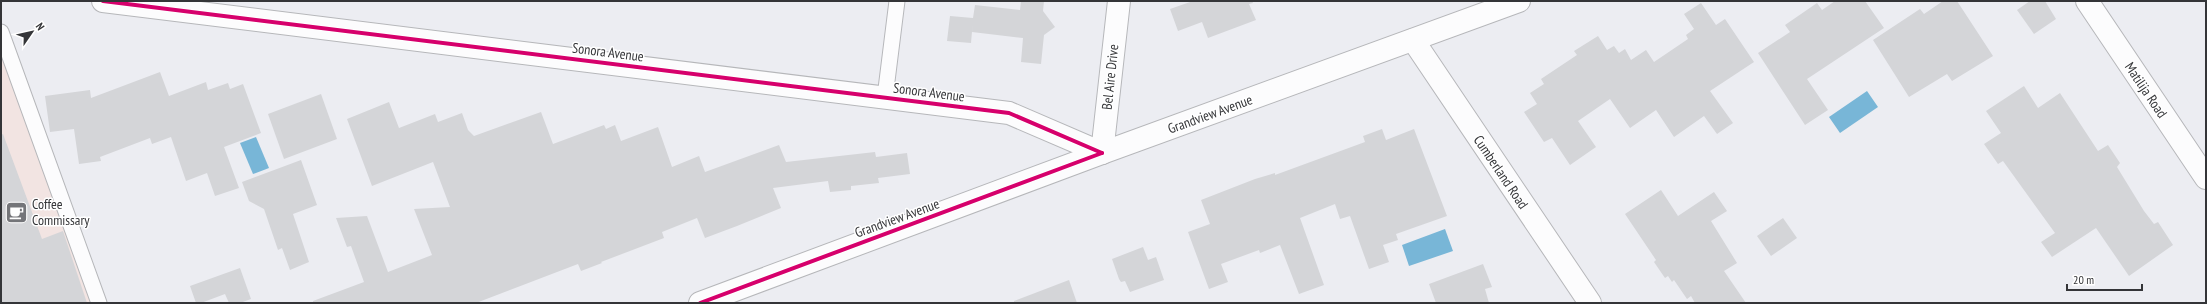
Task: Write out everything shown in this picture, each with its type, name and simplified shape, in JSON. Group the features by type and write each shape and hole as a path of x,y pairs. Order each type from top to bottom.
{"street":[{"name":"Sonora Avenue","path":"103,1 1009,113 1102,153"},
{"name":"Bel Aire Drive","path":"1102,153 1119,1"},
{"name":"Grandview Avenue","path":"700,303 726,298 1102,153 1518,1"},
{"name":"Matilija Road","path":"2087,1 2206,178"},
{"name":"Cumberland Road","path":"1413,40 1590,303"}],"lane":[{"path":"885,98 897,1"},
{"path":"1,32 99,303"}],"shaded area":[{"path":"1,48 93,303 1,303"}],"water":[{"path":"1867,91 1878,107 1840,133 1829,117"},
{"path":"256,137 269,168 253,174 240,143"},
{"path":"1445,229 1453,251 1409,266 1402,245"}],"building":[{"path":"1021,1 1044,1 1043,11 1055,27 1044,35 1041,64 1021,62 1023,38 972,32 973,20 971,43 947,41 950,16 973,18 975,5 1020,10"},
{"path":"1193,1 1252,1 1253,3 1249,4 1256,20 1208,38 1202,22 1178,31 1170,9"},
{"path":"1835,1 1865,1 1884,28 1807,79 1828,110 1805,125 1758,53 1790,32 1785,25 1817,3 1822,10"},
{"path":"1943,1 1957,1 1993,56 1952,81 1947,74 1909,97 1873,40 1920,9 1924,14"},
{"path":"2030,1 2045,1 2056,19 2034,34 2017,10"},
{"path":"1701,3 1716,25 1725,19 1754,62 1710,91 1733,123 1717,134 1704,116 1674,137 1656,110 1630,128 1610,99 1578,121 1596,147 1570,165 1552,138 1544,142 1524,112 1537,104 1530,93 1544,84 1541,79 1577,55 1574,51 1598,36 1607,50 1614,46 1619,53 1625,49 1631,60 1646,50 1654,62 1688,39 1686,35 1694,29 1684,14"},
{"path":"160,72 169,96 206,82 208,90 228,83 230,89 243,84 261,133 224,147 239,188 215,196 207,173 186,181 171,137 152,144 150,138 100,157 101,161 79,164 74,129 50,132 45,96 90,90 91,98"},
{"path":"2024,86 2038,108 2060,93 2098,151 2108,145 2120,163 2117,167 2144,211 2154,224 2158,222 2173,245 2129,276 2096,228 2052,257 2041,242 2055,233 2003,161 1998,164 1984,144 2001,133 1986,111"},
{"path":"321,94 337,139 284,159 268,114"},
{"path":"389,102 399,128 435,114 438,122 462,113 468,130 474,136 541,112 553,144 604,125 606,129 615,125 621,141 658,127 672,167 699,156 705,172 779,145 786,162 875,152 876,157 907,153 910,174 878,178 879,183 851,186 851,190 830,192 828,181 773,188 781,208 737,226 705,238 697,218 662,232 664,238 601,262 602,263 581,271 578,264 476,303 313,303 313,301 364,282 351,246 347,247 336,218 367,216 388,272 432,255 414,209 450,207 433,162 372,186 347,119"},
{"path":"1382,129 1386,140 1414,129 1447,216 1396,234 1398,240 1383,245 1389,262 1369,269 1350,216 1340,219 1335,204 1300,218 1324,285 1299,294 1280,245 1260,253 1259,250 1221,264 1228,282 1209,289 1188,232 1210,224 1201,200 1255,179 1275,173 1275,175 1365,142 1363,136"},
{"path":"3,134 42,239 63,231 87,303 1,303 1,135"},
{"path":"301,160 317,205 293,214 309,262 290,270 282,248 278,250 264,209 249,201 242,182"},
{"path":"1661,190 1678,216 1714,192 1727,211 1711,221 1737,263 1724,271 1746,303 1695,303 1691,296 1687,299 1674,280 1672,282 1668,276 1665,278 1654,262 1656,260 1625,214"},
{"path":"1783,218 1797,238 1771,256 1757,236"},
{"path":"1143,247 1148,260 1156,257 1164,280 1130,292 1125,281 1121,282 1119,279 1112,259"},
{"path":"1483,264 1492,287 1485,289 1489,303 1436,303 1429,284"},
{"path":"240,268 251,299 240,303 229,303 225,294 201,303 196,303 190,286"},
{"path":"1069,280 1077,303 1014,303 1014,301"}],"cycle path":[{"path":"103,1 1009,113 1102,153"},
{"path":"700,303 1102,153"}],"place":[{"name":"Coffee Commissary","path":"17,212"}]}
